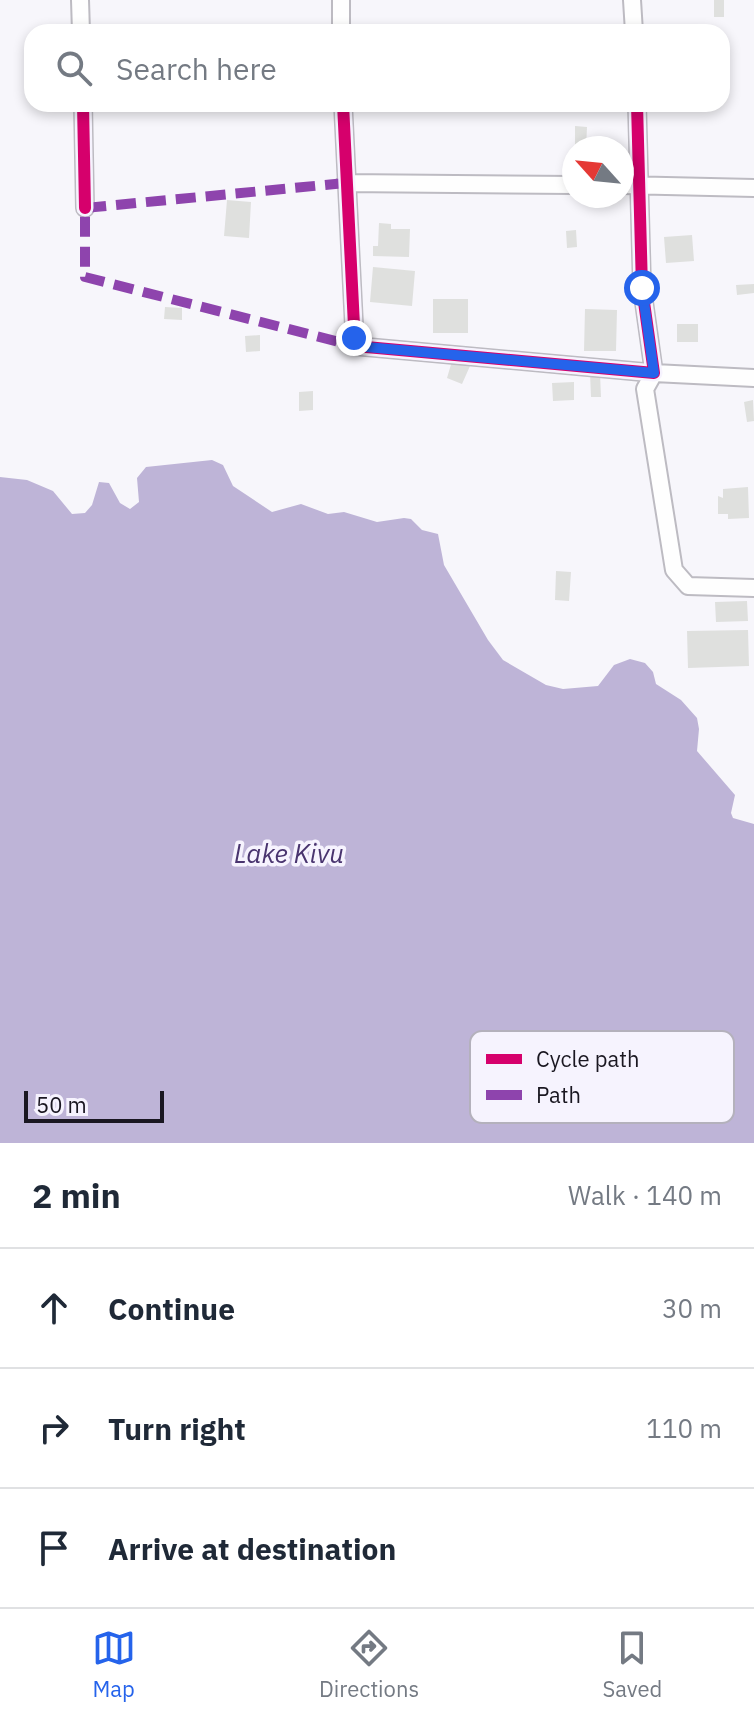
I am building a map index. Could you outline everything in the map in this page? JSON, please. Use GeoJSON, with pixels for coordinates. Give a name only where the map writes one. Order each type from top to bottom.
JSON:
{"type":"FeatureCollection","features":[{"type":"Feature","properties":{"kind":"street"},"geometry":{"type":"LineString","coordinates":[[80,0],[81,24]]}},
{"type":"Feature","properties":{"kind":"street"},"geometry":{"type":"LineString","coordinates":[[341,0],[341,24]]}},
{"type":"Feature","properties":{"kind":"street"},"geometry":{"type":"LineString","coordinates":[[632,0],[634,24]]}},
{"type":"Feature","properties":{"kind":"street"},"geometry":{"type":"LineString","coordinates":[[83,112],[85,208]]}},
{"type":"Feature","properties":{"kind":"street"},"geometry":{"type":"LineString","coordinates":[[343,112],[355,346],[654,373],[754,378]]}},
{"type":"Feature","properties":{"kind":"street"},"geometry":{"type":"LineString","coordinates":[[634,139],[636,112]]}},
{"type":"Feature","properties":{"kind":"street"},"geometry":{"type":"LineString","coordinates":[[345,183],[562,185]]}},
{"type":"Feature","properties":{"kind":"street"},"geometry":{"type":"LineString","coordinates":[[634,186],[754,188]]}},
{"type":"Feature","properties":{"kind":"street"},"geometry":{"type":"LineString","coordinates":[[633,208],[654,373],[645,389],[674,570],[688,586],[754,588]]}},
{"type":"Feature","properties":{"kind":"water","name":"Lake Kivu"},"geometry":{"type":"Polygon","coordinates":[[[212,460],[223,465],[233,486],[272,512],[301,504],[328,514],[344,512],[377,522],[411,519],[422,530],[438,534],[444,565],[503,660],[546,685],[563,689],[598,686],[614,665],[630,659],[645,663],[653,672],[656,684],[681,700],[697,718],[697,751],[735,795],[731,813],[733,818],[754,824],[754,1143],[0,1143],[0,477],[27,480],[53,491],[72,514],[85,513],[92,505],[99,482],[109,483],[120,503],[130,509],[139,502],[137,478],[146,467],[212,460]]]}},
{"type":"Feature","properties":{"kind":"building"},"geometry":{"type":"Polygon","coordinates":[[[714,0],[724,0],[724,17],[714,17],[714,0]]]}},
{"type":"Feature","properties":{"kind":"building"},"geometry":{"type":"Polygon","coordinates":[[[575,126],[587,127],[587,136],[575,136],[575,126]]]}},
{"type":"Feature","properties":{"kind":"building"},"geometry":{"type":"Polygon","coordinates":[[[227,200],[251,202],[249,238],[224,236],[227,200]]]}},
{"type":"Feature","properties":{"kind":"building"},"geometry":{"type":"Polygon","coordinates":[[[379,223],[391,224],[391,229],[410,229],[409,257],[373,256],[373,246],[378,246],[379,223]]]}},
{"type":"Feature","properties":{"kind":"building"},"geometry":{"type":"Polygon","coordinates":[[[576,230],[577,247],[567,248],[566,231],[576,230]]]}},
{"type":"Feature","properties":{"kind":"building"},"geometry":{"type":"Polygon","coordinates":[[[692,235],[694,261],[666,263],[664,237],[692,235]]]}},
{"type":"Feature","properties":{"kind":"building"},"geometry":{"type":"Polygon","coordinates":[[[373,267],[415,271],[412,306],[370,302],[373,267]]]}},
{"type":"Feature","properties":{"kind":"building"},"geometry":{"type":"Polygon","coordinates":[[[754,284],[754,293],[737,295],[736,285],[754,284]]]}},
{"type":"Feature","properties":{"kind":"building"},"geometry":{"type":"Polygon","coordinates":[[[433,299],[468,299],[468,333],[433,333],[433,299]]]}},
{"type":"Feature","properties":{"kind":"building"},"geometry":{"type":"Polygon","coordinates":[[[165,307],[182,308],[182,320],[164,319],[165,307]]]}},
{"type":"Feature","properties":{"kind":"building"},"geometry":{"type":"Polygon","coordinates":[[[585,309],[617,310],[616,351],[584,351],[585,309]]]}},
{"type":"Feature","properties":{"kind":"building"},"geometry":{"type":"Polygon","coordinates":[[[677,324],[698,324],[698,342],[677,342],[677,324]]]}},
{"type":"Feature","properties":{"kind":"building"},"geometry":{"type":"Polygon","coordinates":[[[260,335],[260,351],[246,352],[245,336],[260,335]]]}},
{"type":"Feature","properties":{"kind":"building"},"geometry":{"type":"Polygon","coordinates":[[[452,361],[470,366],[462,384],[447,378],[452,361]]]}},
{"type":"Feature","properties":{"kind":"building"},"geometry":{"type":"Polygon","coordinates":[[[590,373],[600,373],[601,397],[591,397],[590,373]]]}},
{"type":"Feature","properties":{"kind":"building"},"geometry":{"type":"Polygon","coordinates":[[[574,382],[574,400],[553,401],[552,383],[574,382]]]}},
{"type":"Feature","properties":{"kind":"building"},"geometry":{"type":"Polygon","coordinates":[[[313,391],[313,410],[299,411],[299,392],[313,391]]]}},
{"type":"Feature","properties":{"kind":"building"},"geometry":{"type":"Polygon","coordinates":[[[753,400],[754,421],[747,422],[744,402],[753,400]]]}},
{"type":"Feature","properties":{"kind":"building"},"geometry":{"type":"Polygon","coordinates":[[[748,487],[749,518],[728,519],[728,514],[718,514],[718,496],[723,498],[723,489],[748,487]]]}},
{"type":"Feature","properties":{"kind":"building"},"geometry":{"type":"Polygon","coordinates":[[[556,571],[571,572],[569,601],[555,600],[556,571]]]}},
{"type":"Feature","properties":{"kind":"building"},"geometry":{"type":"Polygon","coordinates":[[[747,601],[748,621],[716,622],[715,602],[747,601]]]}},
{"type":"Feature","properties":{"kind":"building"},"geometry":{"type":"Polygon","coordinates":[[[748,630],[749,666],[688,668],[687,631],[748,630]]]}},
{"type":"Feature","properties":{"kind":"marked path"},"geometry":{"type":"LineString","coordinates":[[345,183],[85,208],[85,277],[355,346]]}},
{"type":"Feature","properties":{"kind":"cycle path"},"geometry":{"type":"LineString","coordinates":[[83,112],[85,208]]}},
{"type":"Feature","properties":{"kind":"cycle path"},"geometry":{"type":"LineString","coordinates":[[343,112],[355,346],[654,373],[642,288],[637,112]]}},
{"type":"Feature","properties":{"kind":"route"},"geometry":{"type":"LineString","coordinates":[[354,338],[355,346],[654,373],[642,288]]}}]}
